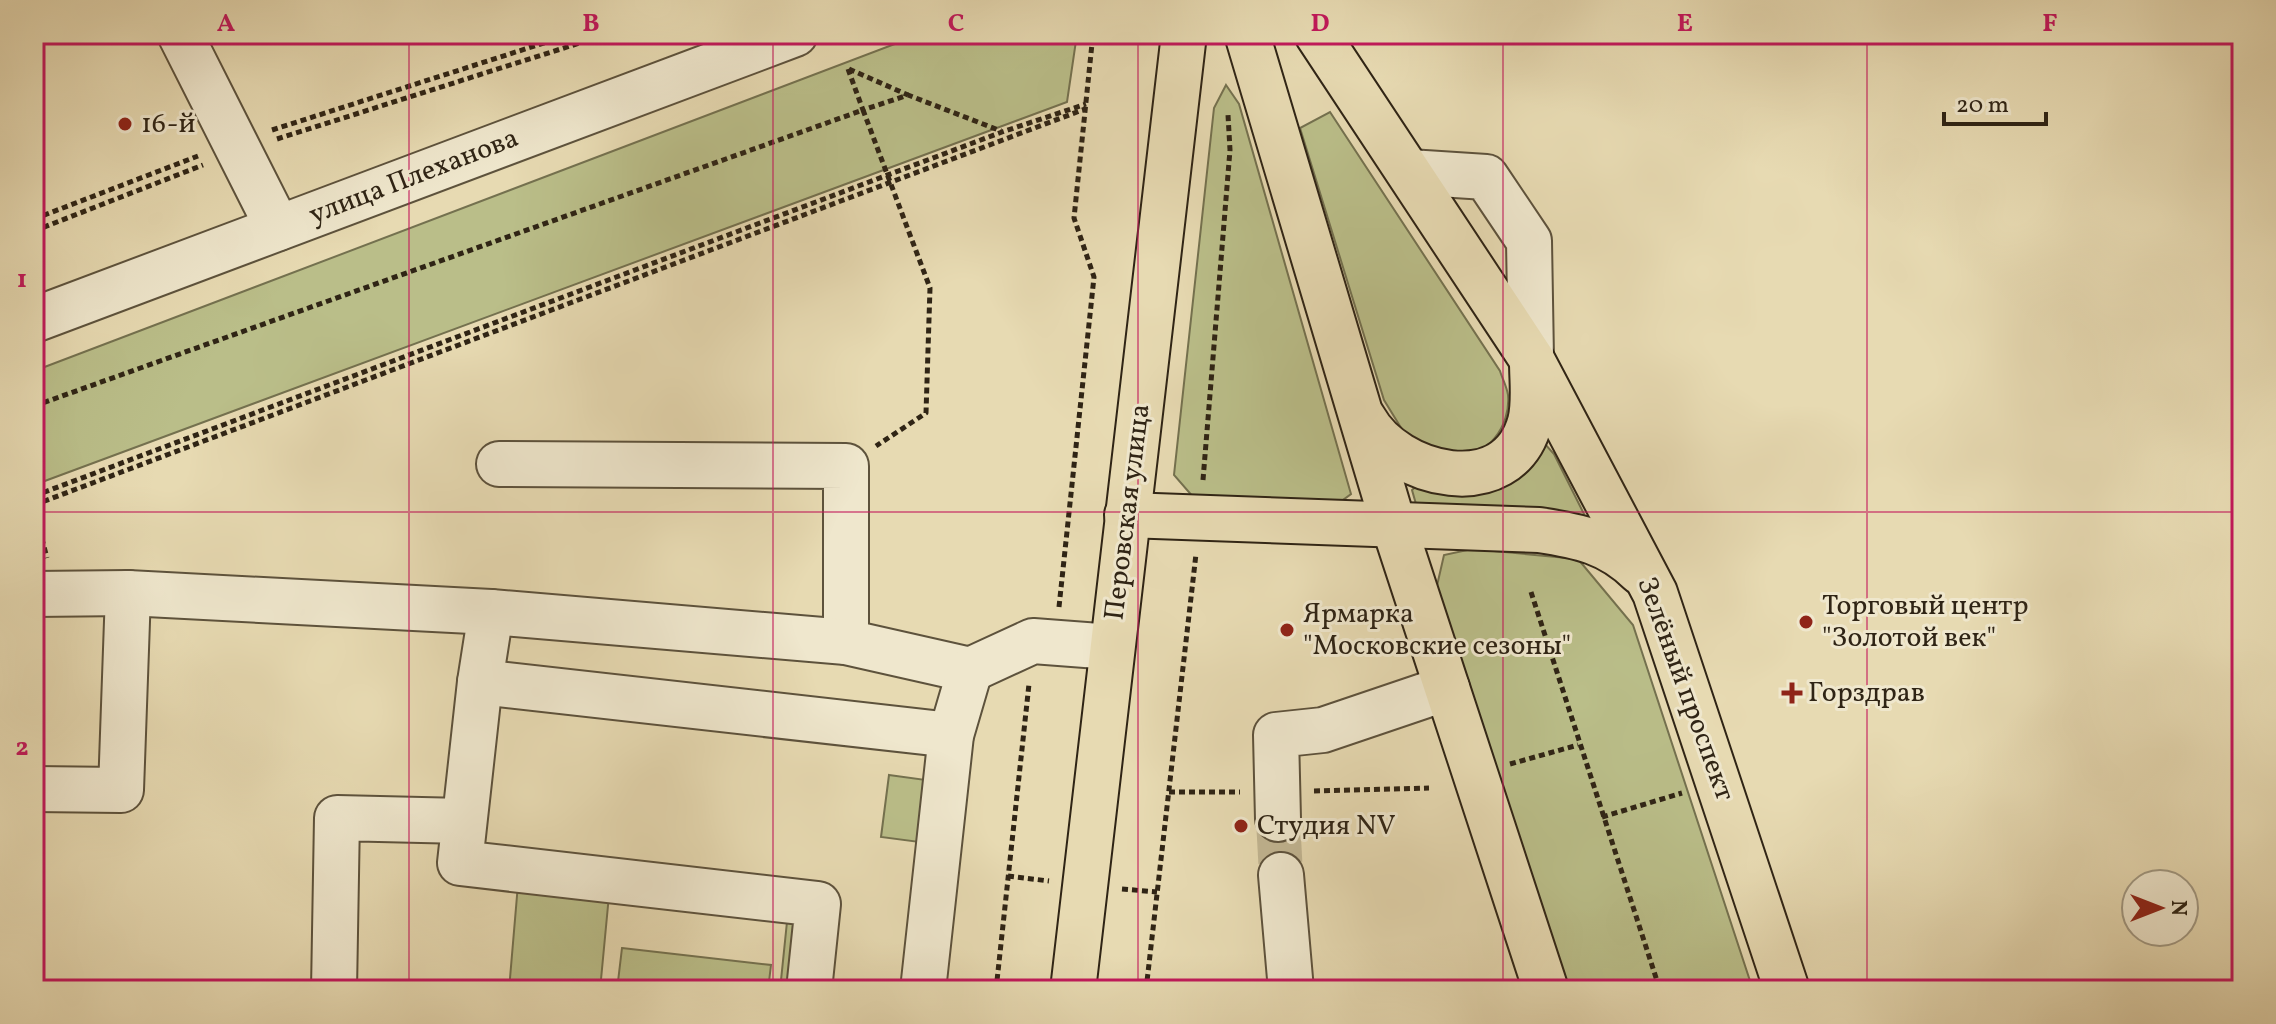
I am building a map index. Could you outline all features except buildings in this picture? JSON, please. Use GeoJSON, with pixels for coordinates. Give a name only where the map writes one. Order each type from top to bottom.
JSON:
{"type":"FeatureCollection","features":[{"type":"Feature","properties":{"kind":"main road","name":"Перовская улица"},"geometry":{"type":"LineString","coordinates":[[1073,990],[1184,34]]}},
{"type":"Feature","properties":{"kind":"main road"},"geometry":{"type":"LineString","coordinates":[[1247,34],[1393,523],[1546,990]]}},
{"type":"Feature","properties":{"kind":"main road","name":"Зелёный проспект"},"geometry":{"type":"LineString","coordinates":[[1317,34],[1531,358],[1655,593],[1787,990]]}},
{"type":"Feature","properties":{"kind":"main road"},"geometry":{"type":"LineString","coordinates":[[1359,410],[1374,436],[1400,457],[1449,474],[1476,472],[1499,463],[1518,445],[1530,424],[1531,358]]}},
{"type":"Feature","properties":{"kind":"main road"},"geometry":{"type":"LineString","coordinates":[[1127,515],[1539,530],[1600,542],[1620,553],[1640,571],[1655,593]]}},
{"type":"Feature","properties":{"kind":"street"},"geometry":{"type":"LineString","coordinates":[[180,34],[234,148],[278,228]]}},
{"type":"Feature","properties":{"kind":"street","name":"улица Плеханова"},"geometry":{"type":"LineString","coordinates":[[34,320],[795,34]]}},
{"type":"Feature","properties":{"kind":"street"},"geometry":{"type":"LineString","coordinates":[[1409,172],[1486,177],[1529,241],[1531,358]]}},
{"type":"Feature","properties":{"kind":"street"},"geometry":{"type":"LineString","coordinates":[[499,464],[846,466],[846,642]]}},
{"type":"Feature","properties":{"kind":"street"},"geometry":{"type":"LineString","coordinates":[[45,594],[128,593],[491,612],[846,642],[970,670],[1033,641],[1112,647]]}},
{"type":"Feature","properties":{"kind":"street"},"geometry":{"type":"LineString","coordinates":[[34,789],[121,790],[128,593]]}},
{"type":"Feature","properties":{"kind":"street"},"geometry":{"type":"LineString","coordinates":[[491,612],[460,863],[818,904],[809,990]]}},
{"type":"Feature","properties":{"kind":"street"},"geometry":{"type":"LineString","coordinates":[[923,990],[951,735],[970,670]]}},
{"type":"Feature","properties":{"kind":"street"},"geometry":{"type":"LineString","coordinates":[[480,682],[951,735]]}},
{"type":"Feature","properties":{"kind":"street"},"geometry":{"type":"LineString","coordinates":[[1278,805],[1276,735],[1323,730],[1447,688]]}},
{"type":"Feature","properties":{"kind":"street"},"geometry":{"type":"LineString","coordinates":[[334,990],[337,818],[464,821]]}},
{"type":"Feature","properties":{"kind":"street"},"geometry":{"type":"LineString","coordinates":[[1281,875],[1291,990]]}},
{"type":"Feature","properties":{"kind":"path"},"geometry":{"type":"LineString","coordinates":[[34,219],[572,34]]}},
{"type":"Feature","properties":{"kind":"path"},"geometry":{"type":"LineString","coordinates":[[34,231],[234,148],[608,34]]}},
{"type":"Feature","properties":{"kind":"path"},"geometry":{"type":"LineString","coordinates":[[996,990],[1033,641],[1058,611],[1094,277],[1074,218],[1093,34]]}},
{"type":"Feature","properties":{"kind":"path"},"geometry":{"type":"LineString","coordinates":[[846,466],[926,413],[930,288],[888,184],[848,69],[1002,132]]}},
{"type":"Feature","properties":{"kind":"path"},"geometry":{"type":"LineString","coordinates":[[34,406],[908,95]]}},
{"type":"Feature","properties":{"kind":"path"},"geometry":{"type":"LineString","coordinates":[[34,496],[1002,132],[1085,107]]}},
{"type":"Feature","properties":{"kind":"path"},"geometry":{"type":"LineString","coordinates":[[45,594],[34,507],[1085,107]]}},
{"type":"Feature","properties":{"kind":"path"},"geometry":{"type":"LineString","coordinates":[[1146,990],[1200,517],[1230,150],[1228,110]]}},
{"type":"Feature","properties":{"kind":"path"},"geometry":{"type":"LineString","coordinates":[[1531,592],[1578,745],[1660,990]]}},
{"type":"Feature","properties":{"kind":"path"},"geometry":{"type":"LineString","coordinates":[[1499,768],[1578,745]]}},
{"type":"Feature","properties":{"kind":"path"},"geometry":{"type":"LineString","coordinates":[[1169,792],[1278,805],[1429,788]]}},
{"type":"Feature","properties":{"kind":"path"},"geometry":{"type":"LineString","coordinates":[[1602,817],[1687,792]]}},
{"type":"Feature","properties":{"kind":"green space"},"geometry":{"type":"Polygon","coordinates":[[[921,34],[1077,34],[1067,102],[34,485],[34,371],[921,34]]]}},
{"type":"Feature","properties":{"kind":"green space"},"geometry":{"type":"Polygon","coordinates":[[[1226,85],[1239,104],[1351,494],[1328,511],[1194,498],[1174,475],[1214,108],[1226,85]]]}},
{"type":"Feature","properties":{"kind":"green space"},"geometry":{"type":"Polygon","coordinates":[[[1330,112],[1500,371],[1508,395],[1505,418],[1494,438],[1476,452],[1448,454],[1411,444],[1384,400],[1300,128],[1330,112]]]}},
{"type":"Feature","properties":{"kind":"green space"},"geometry":{"type":"Polygon","coordinates":[[[1544,443],[1554,454],[1586,518],[1416,504],[1412,490],[1419,484],[1544,443]]]}},
{"type":"Feature","properties":{"kind":"green space"},"geometry":{"type":"Polygon","coordinates":[[[1472,549],[1578,559],[1633,625],[1753,990],[1567,990],[1436,590],[1444,555],[1472,549]]]}},
{"type":"Feature","properties":{"kind":"green space"},"geometry":{"type":"Polygon","coordinates":[[[889,775],[926,780],[919,842],[881,837],[889,775]]]}},
{"type":"Feature","properties":{"kind":"green space"},"geometry":{"type":"Polygon","coordinates":[[[518,884],[609,895],[600,990],[509,990],[518,884]]]}},
{"type":"Feature","properties":{"kind":"green space"},"geometry":{"type":"Polygon","coordinates":[[[788,912],[808,914],[800,990],[780,990],[788,912]]]}},
{"type":"Feature","properties":{"kind":"green space"},"geometry":{"type":"Polygon","coordinates":[[[622,948],[771,965],[768,990],[617,990],[622,948]]]}},
{"type":"Feature","properties":{"kind":"tunnel"},"geometry":{"type":"LineString","coordinates":[[1278,819],[1281,875]]}},
{"type":"Feature","properties":{"kind":"place","name":"16-й"},"geometry":{"type":"Point","coordinates":[125,124]}},
{"type":"Feature","properties":{"kind":"place","name":"Торговый центр \"Золотой век\""},"geometry":{"type":"Point","coordinates":[1806,622]}},
{"type":"Feature","properties":{"kind":"place","name":"Ярмарка \"Московские сезоны\""},"geometry":{"type":"Point","coordinates":[1287,630]}},
{"type":"Feature","properties":{"kind":"place","name":"Горздрав"},"geometry":{"type":"Point","coordinates":[1792,693]}},
{"type":"Feature","properties":{"kind":"place","name":"Студия NV"},"geometry":{"type":"Point","coordinates":[1241,826]}}]}
